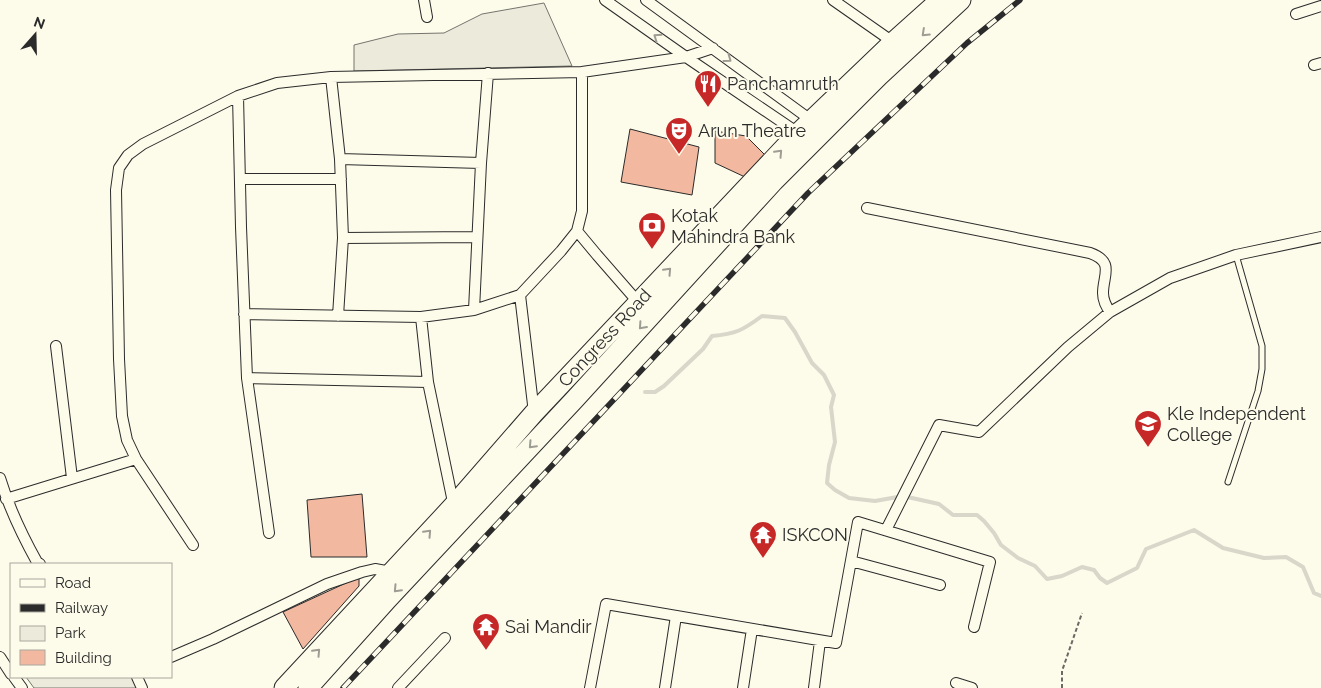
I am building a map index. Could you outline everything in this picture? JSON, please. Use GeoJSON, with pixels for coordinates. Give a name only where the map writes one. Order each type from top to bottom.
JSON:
{"type":"FeatureCollection","features":[{"type":"Feature","properties":{"kind":"highway","name":"Congress Road"},"geometry":{"type":"LineString","coordinates":[[308,688],[387,600],[458,513],[534,413],[638,302],[811,132],[893,42],[940,0]]}},
{"type":"Feature","properties":{"kind":"highway","name":"Congress Road"},"geometry":{"type":"LineString","coordinates":[[284,688],[391,572],[458,513],[575,399],[774,181],[811,132],[879,76],[961,0]]}},
{"type":"Feature","properties":{"kind":"street"},"geometry":{"type":"LineString","coordinates":[[424,0],[427,17]]}},
{"type":"Feature","properties":{"kind":"street"},"geometry":{"type":"LineString","coordinates":[[605,0],[686,57],[811,132]]}},
{"type":"Feature","properties":{"kind":"street"},"geometry":{"type":"LineString","coordinates":[[646,0],[712,48],[811,132]]}},
{"type":"Feature","properties":{"kind":"street"},"geometry":{"type":"LineString","coordinates":[[833,0],[893,42]]}},
{"type":"Feature","properties":{"kind":"street"},"geometry":{"type":"LineString","coordinates":[[1296,14],[1321,6]]}},
{"type":"Feature","properties":{"kind":"street"},"geometry":{"type":"LineString","coordinates":[[193,545],[136,460],[127,440],[122,416],[116,190],[119,168],[128,155],[143,144],[238,96],[277,83],[331,77],[582,72],[686,57],[712,48]]}},
{"type":"Feature","properties":{"kind":"street"},"geometry":{"type":"LineString","coordinates":[[244,314],[421,316],[474,310],[520,295],[562,251],[577,231],[582,211],[582,72]]}},
{"type":"Feature","properties":{"kind":"street"},"geometry":{"type":"LineString","coordinates":[[474,310],[481,163],[488,73]]}},
{"type":"Feature","properties":{"kind":"street"},"geometry":{"type":"LineString","coordinates":[[331,77],[340,159],[343,238],[338,316]]}},
{"type":"Feature","properties":{"kind":"street"},"geometry":{"type":"LineString","coordinates":[[238,96],[247,378],[269,533]]}},
{"type":"Feature","properties":{"kind":"street"},"geometry":{"type":"LineString","coordinates":[[340,159],[481,163]]}},
{"type":"Feature","properties":{"kind":"street"},"geometry":{"type":"LineString","coordinates":[[240,179],[341,179]]}},
{"type":"Feature","properties":{"kind":"street"},"geometry":{"type":"LineString","coordinates":[[866,208],[1099,256],[1104,262],[1106,270],[1103,291],[1105,305],[1110,312]]}},
{"type":"Feature","properties":{"kind":"street"},"geometry":{"type":"LineString","coordinates":[[577,231],[638,302]]}},
{"type":"Feature","properties":{"kind":"street"},"geometry":{"type":"LineString","coordinates":[[343,238],[477,237]]}},
{"type":"Feature","properties":{"kind":"street"},"geometry":{"type":"LineString","coordinates":[[886,530],[939,425],[979,432],[1068,347],[1110,312],[1170,278],[1236,255],[1321,237]]}},
{"type":"Feature","properties":{"kind":"street"},"geometry":{"type":"LineString","coordinates":[[520,295],[534,413]]}},
{"type":"Feature","properties":{"kind":"street"},"geometry":{"type":"LineString","coordinates":[[421,316],[428,382],[458,513]]}},
{"type":"Feature","properties":{"kind":"street"},"geometry":{"type":"LineString","coordinates":[[56,346],[72,478]]}},
{"type":"Feature","properties":{"kind":"street"},"geometry":{"type":"LineString","coordinates":[[247,378],[428,382]]}},
{"type":"Feature","properties":{"kind":"street"},"geometry":{"type":"LineString","coordinates":[[6,499],[136,460]]}},
{"type":"Feature","properties":{"kind":"street"},"geometry":{"type":"LineString","coordinates":[[0,478],[6,499],[25,540],[38,563]]}},
{"type":"Feature","properties":{"kind":"street"},"geometry":{"type":"LineString","coordinates":[[590,688],[606,604],[836,644],[858,522],[990,562],[974,627]]}},
{"type":"Feature","properties":{"kind":"street"},"geometry":{"type":"LineString","coordinates":[[851,561],[940,586]]}},
{"type":"Feature","properties":{"kind":"street"},"geometry":{"type":"LineString","coordinates":[[172,657],[327,584],[376,569],[391,572]]}},
{"type":"Feature","properties":{"kind":"street"},"geometry":{"type":"LineString","coordinates":[[665,688],[676,616]]}},
{"type":"Feature","properties":{"kind":"street"},"geometry":{"type":"LineString","coordinates":[[743,688],[752,629]]}},
{"type":"Feature","properties":{"kind":"street"},"geometry":{"type":"LineString","coordinates":[[398,688],[445,638]]}},
{"type":"Feature","properties":{"kind":"street"},"geometry":{"type":"LineString","coordinates":[[814,688],[820,641]]}},
{"type":"Feature","properties":{"kind":"street"},"geometry":{"type":"LineString","coordinates":[[0,657],[10,672]]}},
{"type":"Feature","properties":{"kind":"street"},"geometry":{"type":"LineString","coordinates":[[956,683],[972,688]]}},
{"type":"Feature","properties":{"kind":"lane"},"geometry":{"type":"LineString","coordinates":[[1228,482],[1258,391],[1262,369],[1262,346],[1236,255]]}},
{"type":"Feature","properties":{"kind":"path"},"geometry":{"type":"LineString","coordinates":[[1062,688],[1062,671],[1082,613]]}},
{"type":"Feature","properties":{"kind":"green space"},"geometry":{"type":"Polygon","coordinates":[[[544,3],[572,66],[354,71],[354,45],[398,34],[444,33],[482,14],[544,3]]]}},
{"type":"Feature","properties":{"kind":"green space"},"geometry":{"type":"Polygon","coordinates":[[[27,678],[135,678],[138,688],[34,688],[27,678]]]}},
{"type":"Feature","properties":{"kind":"building"},"geometry":{"type":"Polygon","coordinates":[[[630,129],[699,147],[692,195],[621,182],[630,129]]]}},
{"type":"Feature","properties":{"kind":"building"},"geometry":{"type":"Polygon","coordinates":[[[715,131],[746,136],[765,155],[745,177],[715,163],[715,131]]]}},
{"type":"Feature","properties":{"kind":"building"},"geometry":{"type":"Polygon","coordinates":[[[362,494],[367,557],[311,557],[307,500],[362,494]]]}},
{"type":"Feature","properties":{"kind":"building"},"geometry":{"type":"Polygon","coordinates":[[[359,577],[359,586],[303,649],[283,612],[359,577]]]}},
{"type":"Feature","properties":{"kind":"waterway"},"geometry":{"type":"LineString","coordinates":[[645,392],[655,392],[664,386],[703,349],[712,336],[739,330],[762,316],[785,318],[812,363],[824,375],[834,395],[831,407],[835,442],[827,483],[849,498],[875,501],[903,496],[939,504],[953,515],[977,515],[994,533],[1001,545],[1018,558],[1035,566],[1047,579],[1062,576],[1082,567],[1094,570],[1107,583],[1137,568],[1146,549],[1194,530],[1223,548],[1264,558],[1286,557],[1303,567],[1314,593],[1321,596]]}},
{"type":"Feature","properties":{"kind":"railway"},"geometry":{"type":"LineString","coordinates":[[343,688],[808,193],[967,43],[1020,0]]}},
{"type":"Feature","properties":{"kind":"place","name":"Panchamruth"},"geometry":{"type":"Point","coordinates":[708,108]}},
{"type":"Feature","properties":{"kind":"place","name":"Arun Theatre"},"geometry":{"type":"Point","coordinates":[679,155]}},
{"type":"Feature","properties":{"kind":"place","name":"Kotak Mahindra Bank"},"geometry":{"type":"Point","coordinates":[652,250]}},
{"type":"Feature","properties":{"kind":"place","name":"Kle Independent College"},"geometry":{"type":"Point","coordinates":[1148,448]}},
{"type":"Feature","properties":{"kind":"place","name":"ISKCON"},"geometry":{"type":"Point","coordinates":[763,559]}},
{"type":"Feature","properties":{"kind":"place","name":"Sai Mandir"},"geometry":{"type":"Point","coordinates":[486,651]}}]}
